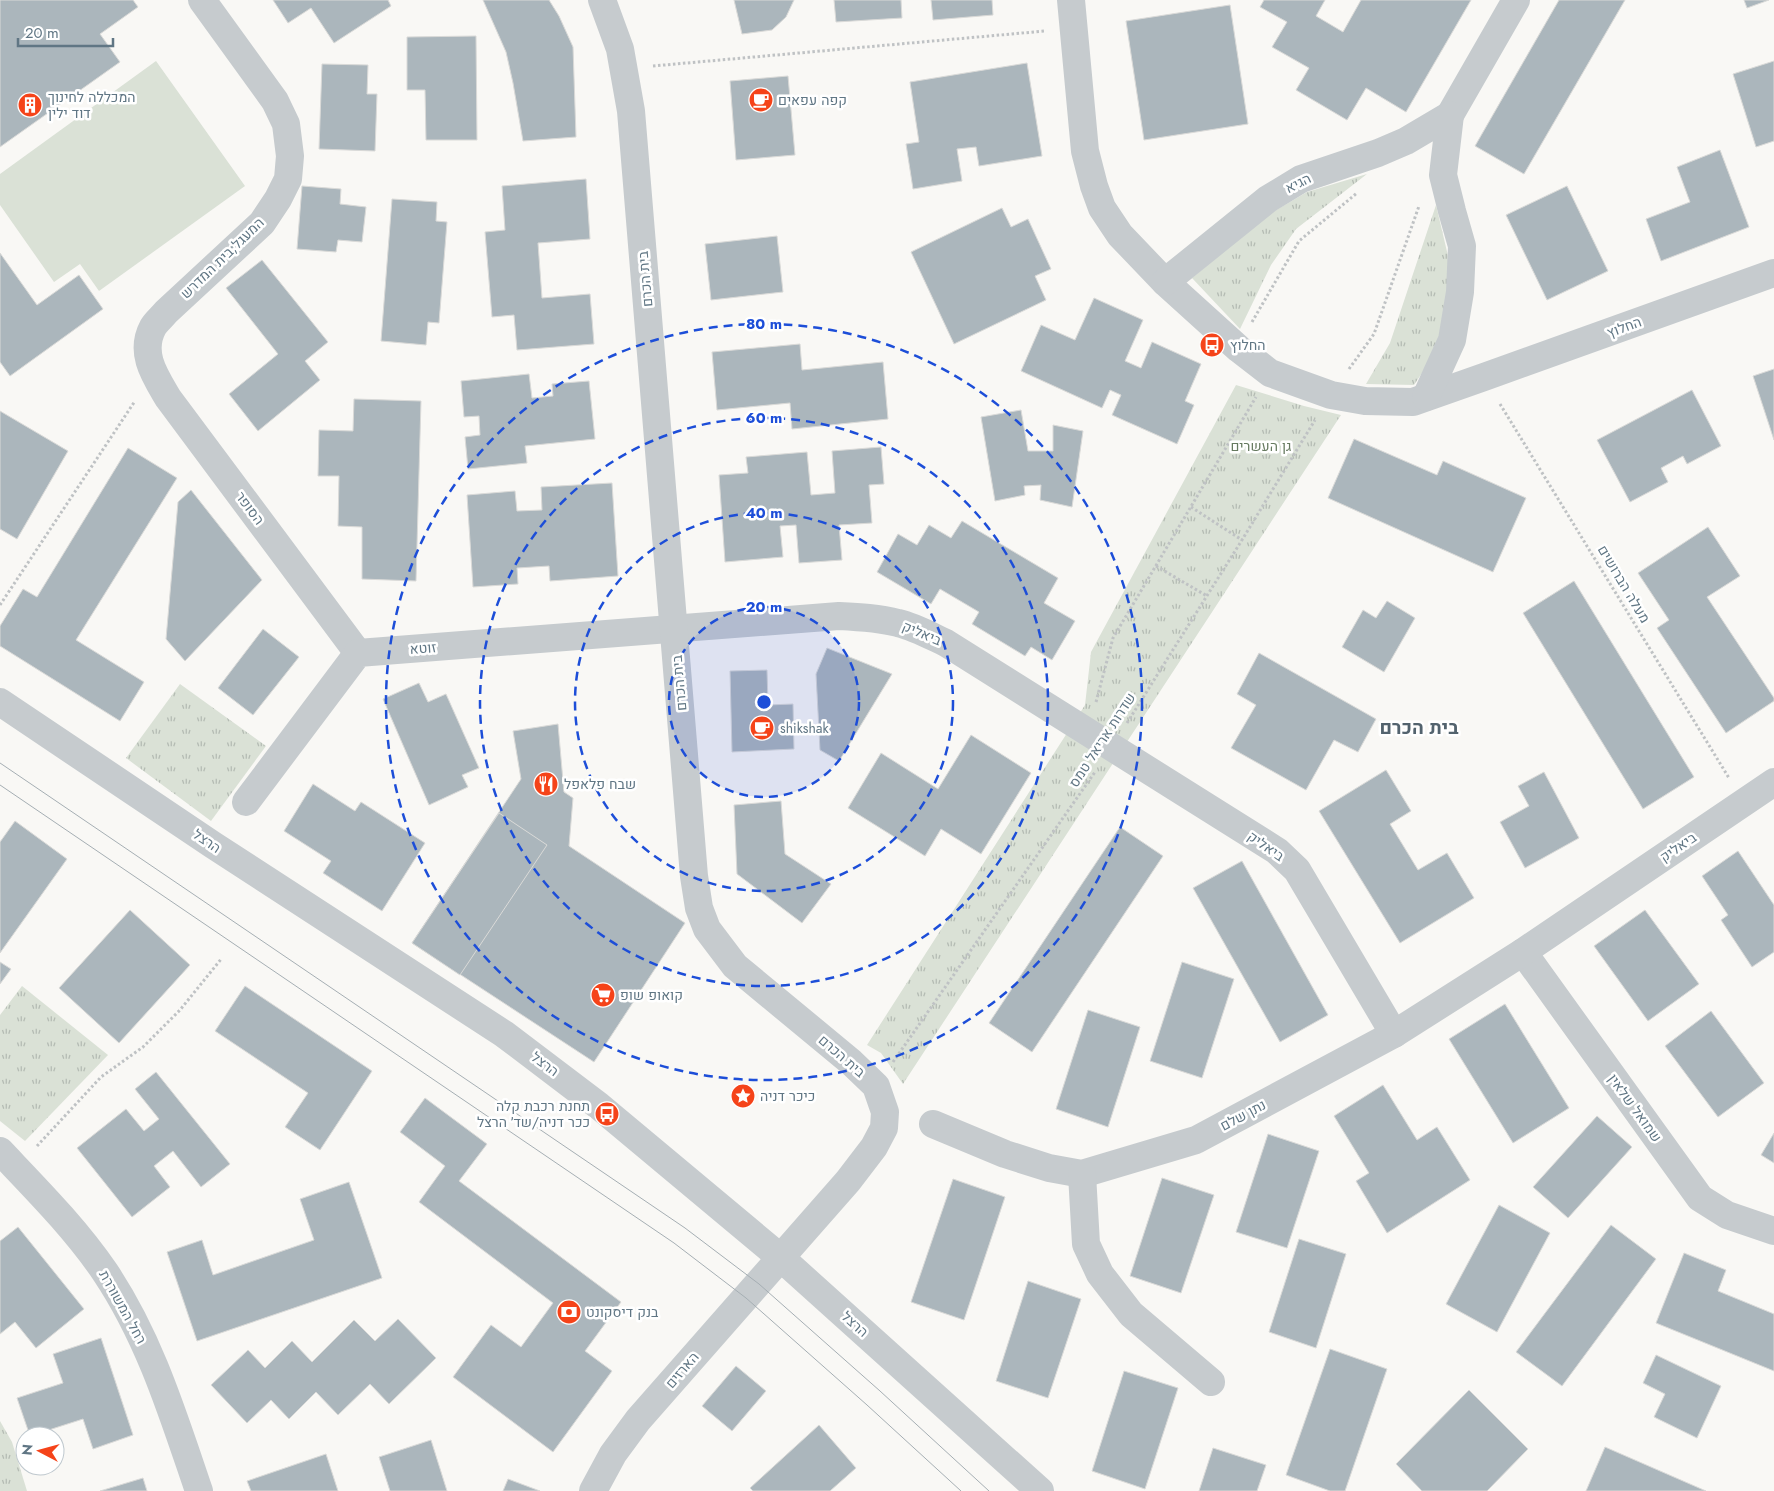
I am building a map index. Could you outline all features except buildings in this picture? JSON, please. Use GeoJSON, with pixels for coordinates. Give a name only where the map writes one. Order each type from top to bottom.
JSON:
{"type":"FeatureCollection","features":[{"type":"Feature","properties":{"kind":"street","name":"המעגל;בית המדרש"},"geometry":{"type":"LineString","coordinates":[[151,366],[148,342],[153,326],[262,223],[278,199],[288,179],[290,156],[286,124],[279,109],[202,0]]}},
{"type":"Feature","properties":{"kind":"street","name":"בית הכרם"},"geometry":{"type":"LineString","coordinates":[[602,0],[620,49],[631,111],[694,876],[699,908],[707,930],[735,966],[851,1062],[876,1086],[885,1112],[884,1128],[874,1147],[848,1181],[781,1258]]}},
{"type":"Feature","properties":{"kind":"street","name":"החלוץ"},"geometry":{"type":"LineString","coordinates":[[1071,0],[1085,151],[1102,208],[1120,235],[1165,282],[1238,349],[1270,373],[1331,395],[1365,402],[1413,402],[1774,272]]}},
{"type":"Feature","properties":{"kind":"street","name":"הגיא"},"geometry":{"type":"LineString","coordinates":[[1426,398],[1452,340],[1460,292],[1462,246],[1444,174],[1450,115],[1516,0]]}},
{"type":"Feature","properties":{"kind":"street","name":"הגיא"},"geometry":{"type":"LineString","coordinates":[[1165,282],[1268,199],[1301,179],[1378,153],[1406,141],[1450,115]]}},
{"type":"Feature","properties":{"kind":"street","name":"הסופר"},"geometry":{"type":"LineString","coordinates":[[151,366],[168,398],[358,653]]}},
{"type":"Feature","properties":{"kind":"street","name":"ביאליק"},"geometry":{"type":"LineString","coordinates":[[674,630],[839,616],[872,618],[900,623],[920,630],[946,643],[1278,851],[1297,870],[1394,1034],[1523,952],[1774,782]]}},
{"type":"Feature","properties":{"kind":"street","name":"זוטא"},"geometry":{"type":"LineString","coordinates":[[358,653],[674,630]]}},
{"type":"Feature","properties":{"kind":"street"},"geometry":{"type":"LineString","coordinates":[[246,802],[358,653]]}},
{"type":"Feature","properties":{"kind":"street","name":"הרצל"},"geometry":{"type":"LineString","coordinates":[[0,702],[221,850],[504,1034],[599,1106],[781,1258],[1040,1491]]}},
{"type":"Feature","properties":{"kind":"street","name":"שמואל שלאין"},"geometry":{"type":"LineString","coordinates":[[1523,952],[1700,1198],[1727,1215],[1774,1231]]}},
{"type":"Feature","properties":{"kind":"street","name":"נתן שלם"},"geometry":{"type":"LineString","coordinates":[[933,1124],[1005,1154],[1049,1168],[1082,1174],[1196,1140],[1394,1034]]}},
{"type":"Feature","properties":{"kind":"street","name":"רחל המשוררת"},"geometry":{"type":"LineString","coordinates":[[8,1159],[78,1237],[104,1271],[130,1314],[160,1376],[199,1491]]}},
{"type":"Feature","properties":{"kind":"street"},"geometry":{"type":"LineString","coordinates":[[1082,1174],[1086,1244],[1100,1274],[1131,1314],[1211,1382]]}},
{"type":"Feature","properties":{"kind":"street","name":"הארזים"},"geometry":{"type":"LineString","coordinates":[[593,1491],[614,1454],[638,1420],[781,1258]]}},
{"type":"Feature","properties":{"kind":"path"},"geometry":{"type":"LineString","coordinates":[[624,68],[1073,29]]}},
{"type":"Feature","properties":{"kind":"path"},"geometry":{"type":"LineString","coordinates":[[1238,349],[1256,314],[1299,241],[1360,191]]}},
{"type":"Feature","properties":{"kind":"path","name":"שדרות אריאל טמס"},"geometry":{"type":"LineString","coordinates":[[876,1086],[1112,748],[1331,395],[1374,334],[1421,200]]}},
{"type":"Feature","properties":{"kind":"path"},"geometry":{"type":"LineString","coordinates":[[0,605],[151,366]]}},
{"type":"Feature","properties":{"kind":"path","name":"שדרות אריאל טמס"},"geometry":{"type":"LineString","coordinates":[[1086,732],[1113,638],[1270,373]]}},
{"type":"Feature","properties":{"kind":"path","name":"מעלה הברושים"},"geometry":{"type":"LineString","coordinates":[[1484,378],[1744,802]]}},
{"type":"Feature","properties":{"kind":"path"},"geometry":{"type":"LineString","coordinates":[[1191,508],[1242,540]]}},
{"type":"Feature","properties":{"kind":"path"},"geometry":{"type":"LineString","coordinates":[[1156,566],[1207,596]]}},
{"type":"Feature","properties":{"kind":"path"},"geometry":{"type":"LineString","coordinates":[[8,1159],[101,1077],[143,1047],[180,1010],[222,958]]}},
{"type":"Feature","properties":{"kind":"green space"},"geometry":{"type":"Polygon","coordinates":[[[156,61],[245,186],[99,291],[80,264],[54,282],[0,205],[0,174],[156,61]]]}},
{"type":"Feature","properties":{"kind":"green space"},"geometry":{"type":"Polygon","coordinates":[[[1367,174],[1296,229],[1271,265],[1240,329],[1192,278],[1266,216],[1307,192],[1367,174]]]}},
{"type":"Feature","properties":{"kind":"green space"},"geometry":{"type":"Polygon","coordinates":[[[1436,205],[1449,260],[1450,301],[1440,346],[1414,385],[1366,384],[1390,343],[1436,205]]]}},
{"type":"Feature","properties":{"kind":"green space","name":"גן העשרים"},"geometry":{"type":"Polygon","coordinates":[[[1236,385],[1304,406],[1341,415],[903,1084],[881,1053],[867,1045],[1085,705],[1091,652],[1236,385]]]}},
{"type":"Feature","properties":{"kind":"green space"},"geometry":{"type":"Polygon","coordinates":[[[180,684],[266,746],[211,821],[126,758],[180,684]]]}},
{"type":"Feature","properties":{"kind":"green space"},"geometry":{"type":"Polygon","coordinates":[[[22,986],[108,1055],[25,1141],[0,1121],[0,1015],[22,986]]]}},
{"type":"Feature","properties":{"kind":"green space"},"geometry":{"type":"Polygon","coordinates":[[[0,1421],[12,1442],[15,1452],[15,1476],[22,1476],[27,1491],[0,1491],[0,1421]]]}},
{"type":"Feature","properties":{"kind":"tram line"},"geometry":{"type":"LineString","coordinates":[[0,763],[685,1228],[759,1284],[989,1491]]}},
{"type":"Feature","properties":{"kind":"tram line"},"geometry":{"type":"LineString","coordinates":[[0,785],[674,1243],[746,1298],[961,1491]]}},
{"type":"Feature","properties":{"kind":"place","name":"קפה עפאים"},"geometry":{"type":"Point","coordinates":[761,100]}},
{"type":"Feature","properties":{"kind":"place","name":"המכללה לחינוך דוד ילין"},"geometry":{"type":"Point","coordinates":[30,105]}},
{"type":"Feature","properties":{"kind":"place","name":"החלוץ"},"geometry":{"type":"Point","coordinates":[1212,345]}},
{"type":"Feature","properties":{"kind":"place","name":"shikshak"},"geometry":{"type":"Point","coordinates":[762,728]}},
{"type":"Feature","properties":{"kind":"place","name":"שבח פלאפל"},"geometry":{"type":"Point","coordinates":[546,784]}},
{"type":"Feature","properties":{"kind":"place","name":"קואופ שופ"},"geometry":{"type":"Point","coordinates":[603,995]}},
{"type":"Feature","properties":{"kind":"place","name":"כיכר דניה"},"geometry":{"type":"Point","coordinates":[743,1096]}},
{"type":"Feature","properties":{"kind":"place","name":"תחנת רכבת קלה ככר דניה/שד׳ הרצל"},"geometry":{"type":"Point","coordinates":[607,1114]}},
{"type":"Feature","properties":{"kind":"place","name":"בנק דיסקונט"},"geometry":{"type":"Point","coordinates":[569,1312]}},
{"type":"Feature","properties":{"kind":"district","name":"בית הכרם"},"geometry":{"type":"Point","coordinates":[1419,727]}}]}
